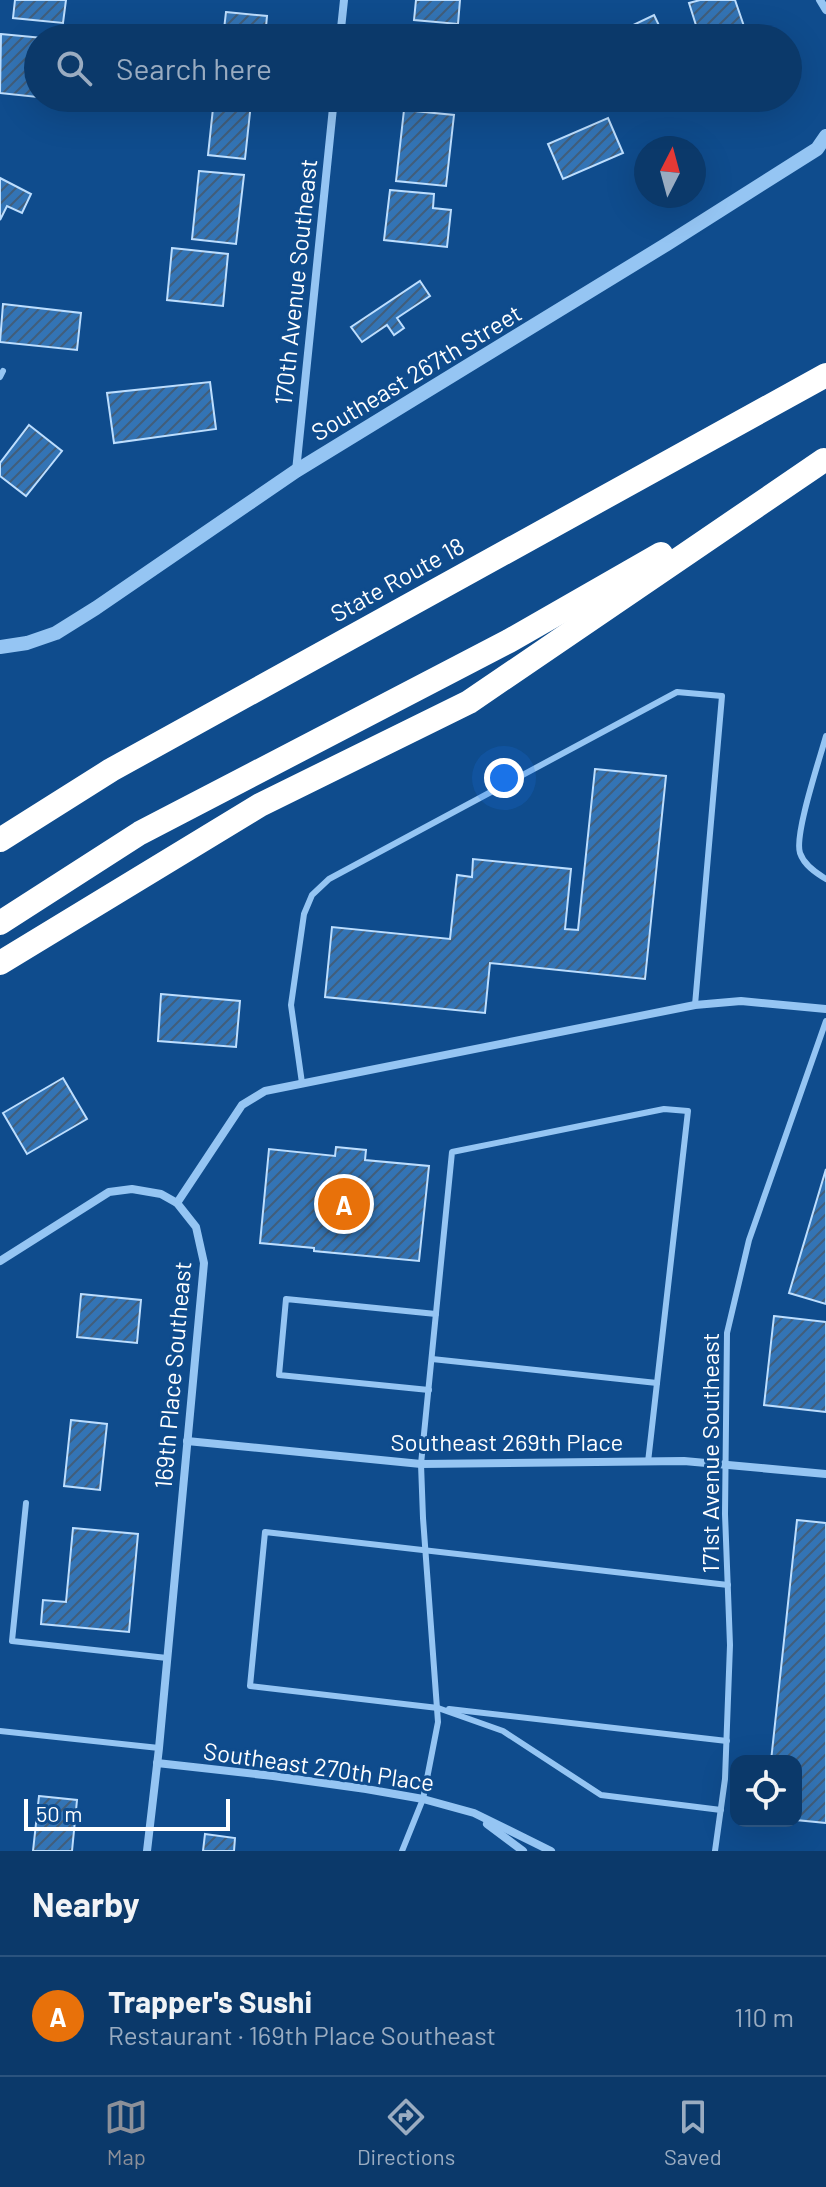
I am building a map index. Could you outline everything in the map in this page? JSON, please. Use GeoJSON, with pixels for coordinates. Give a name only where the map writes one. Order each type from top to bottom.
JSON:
{"type":"FeatureCollection","features":[{"type":"Feature","properties":{"kind":"highway","name":"State Route 18"},"geometry":{"type":"LineString","coordinates":[[0,840],[111,770],[826,375]]}},
{"type":"Feature","properties":{"kind":"highway"},"geometry":{"type":"LineString","coordinates":[[0,923],[140,833],[509,641],[825,460]]}},
{"type":"Feature","properties":{"kind":"highway"},"geometry":{"type":"LineString","coordinates":[[0,963],[260,805],[469,702],[825,460]]}},
{"type":"Feature","properties":{"kind":"highway"},"geometry":{"type":"LineString","coordinates":[[0,827],[111,770]]}},
{"type":"Feature","properties":{"kind":"street"},"geometry":{"type":"LineString","coordinates":[[341,24],[344,0]]}},
{"type":"Feature","properties":{"kind":"street"},"geometry":{"type":"LineString","coordinates":[[820,0],[826,10]]}},
{"type":"Feature","properties":{"kind":"street","name":"170th Avenue Southeast"},"geometry":{"type":"LineString","coordinates":[[296,471],[333,112]]}},
{"type":"Feature","properties":{"kind":"street","name":"Southeast 267th Street"},"geometry":{"type":"LineString","coordinates":[[0,647],[27,643],[56,633],[296,471],[817,149],[826,136]]}},
{"type":"Feature","properties":{"kind":"street"},"geometry":{"type":"LineString","coordinates":[[0,1261],[109,1192],[132,1189],[161,1194],[177,1203],[242,1105],[265,1091],[695,1005],[741,1001],[826,1009]]}},
{"type":"Feature","properties":{"kind":"street","name":"169th Place Southeast"},"geometry":{"type":"LineString","coordinates":[[147,1851],[204,1263],[196,1227],[177,1203]]}},
{"type":"Feature","properties":{"kind":"street","name":"Southeast 269th Place"},"geometry":{"type":"LineString","coordinates":[[187,1441],[421,1464],[684,1461],[826,1474]]}},
{"type":"Feature","properties":{"kind":"street","name":"Southeast 270th Place"},"geometry":{"type":"LineString","coordinates":[[157,1763],[289,1778],[423,1799],[474,1813],[551,1851]]}},
{"type":"Feature","properties":{"kind":"street","name":"Southeast 270th Place"},"geometry":{"type":"LineString","coordinates":[[474,1813],[523,1851]]}},
{"type":"Feature","properties":{"kind":"lane"},"geometry":{"type":"LineString","coordinates":[[302,1083],[291,1005],[304,914],[312,895],[329,879],[677,692],[722,696],[695,1005]]}},
{"type":"Feature","properties":{"kind":"lane"},"geometry":{"type":"LineString","coordinates":[[826,736],[801,826],[799,852],[813,872],[826,879]]}},
{"type":"Feature","properties":{"kind":"lane","name":"171st Avenue Southeast"},"geometry":{"type":"LineString","coordinates":[[715,1851],[725,1779],[730,1645],[724,1465],[727,1333],[749,1240],[826,1021]]}},
{"type":"Feature","properties":{"kind":"lane"},"geometry":{"type":"LineString","coordinates":[[402,1851],[423,1799],[438,1722],[421,1464],[452,1152],[664,1109],[688,1111],[648,1462]]}},
{"type":"Feature","properties":{"kind":"lane"},"geometry":{"type":"LineString","coordinates":[[429,1390],[279,1375],[286,1299],[436,1314]]}},
{"type":"Feature","properties":{"kind":"lane"},"geometry":{"type":"LineString","coordinates":[[432,1359],[657,1383]]}},
{"type":"Feature","properties":{"kind":"lane"},"geometry":{"type":"LineString","coordinates":[[26,1503],[12,1641],[167,1658]]}},
{"type":"Feature","properties":{"kind":"lane"},"geometry":{"type":"LineString","coordinates":[[727,1741],[250,1686],[265,1532],[728,1585]]}},
{"type":"Feature","properties":{"kind":"lane"},"geometry":{"type":"LineString","coordinates":[[438,1708],[503,1731],[601,1795],[721,1810]]}},
{"type":"Feature","properties":{"kind":"lane"},"geometry":{"type":"LineString","coordinates":[[0,1731],[159,1748]]}},
{"type":"Feature","properties":{"kind":"building"},"geometry":{"type":"Polygon","coordinates":[[[15,0],[66,0],[63,23],[13,18],[15,0]]]}},
{"type":"Feature","properties":{"kind":"building"},"geometry":{"type":"Polygon","coordinates":[[[416,0],[460,0],[458,24],[414,20],[416,0]]]}},
{"type":"Feature","properties":{"kind":"building"},"geometry":{"type":"Polygon","coordinates":[[[735,0],[743,24],[696,24],[689,3],[735,0]]]}},
{"type":"Feature","properties":{"kind":"building"},"geometry":{"type":"Polygon","coordinates":[[[226,12],[267,16],[266,24],[225,24],[226,12]]]}},
{"type":"Feature","properties":{"kind":"building"},"geometry":{"type":"Polygon","coordinates":[[[654,15],[658,24],[635,24],[654,15]]]}},
{"type":"Feature","properties":{"kind":"building"},"geometry":{"type":"Polygon","coordinates":[[[1,34],[24,36],[24,96],[0,93],[1,34]]]}},
{"type":"Feature","properties":{"kind":"building"},"geometry":{"type":"Polygon","coordinates":[[[213,112],[250,112],[245,159],[208,155],[213,112]]]}},
{"type":"Feature","properties":{"kind":"building"},"geometry":{"type":"Polygon","coordinates":[[[404,112],[454,115],[446,186],[396,181],[404,112]]]}},
{"type":"Feature","properties":{"kind":"building"},"geometry":{"type":"Polygon","coordinates":[[[608,118],[623,153],[563,179],[548,144],[608,118]]]}},
{"type":"Feature","properties":{"kind":"building"},"geometry":{"type":"Polygon","coordinates":[[[199,171],[244,175],[236,244],[192,239],[199,171]]]}},
{"type":"Feature","properties":{"kind":"building"},"geometry":{"type":"Polygon","coordinates":[[[0,178],[31,194],[22,213],[7,206],[0,220],[0,178]]]}},
{"type":"Feature","properties":{"kind":"building"},"geometry":{"type":"Polygon","coordinates":[[[390,190],[434,194],[433,208],[451,210],[447,247],[384,240],[390,190]]]}},
{"type":"Feature","properties":{"kind":"building"},"geometry":{"type":"Polygon","coordinates":[[[172,248],[228,254],[223,306],[167,300],[172,248]]]}},
{"type":"Feature","properties":{"kind":"building"},"geometry":{"type":"Polygon","coordinates":[[[420,281],[430,296],[397,318],[404,328],[394,335],[387,325],[362,342],[351,327],[420,281]]]}},
{"type":"Feature","properties":{"kind":"building"},"geometry":{"type":"Polygon","coordinates":[[[3,304],[81,313],[77,350],[0,342],[3,304]]]}},
{"type":"Feature","properties":{"kind":"building"},"geometry":{"type":"Polygon","coordinates":[[[210,382],[216,429],[114,443],[107,393],[210,382]]]}},
{"type":"Feature","properties":{"kind":"building"},"geometry":{"type":"Polygon","coordinates":[[[29,425],[62,451],[26,496],[0,476],[0,463],[29,425]]]}},
{"type":"Feature","properties":{"kind":"building"},"geometry":{"type":"Polygon","coordinates":[[[595,769],[666,776],[645,979],[490,963],[485,1013],[325,997],[332,927],[450,939],[457,875],[472,877],[473,859],[571,869],[565,929],[578,930],[595,769]]]}},
{"type":"Feature","properties":{"kind":"building"},"geometry":{"type":"Polygon","coordinates":[[[161,994],[240,1001],[236,1047],[158,1041],[161,994]]]}},
{"type":"Feature","properties":{"kind":"building"},"geometry":{"type":"Polygon","coordinates":[[[63,1078],[87,1119],[27,1154],[3,1113],[63,1078]]]}},
{"type":"Feature","properties":{"kind":"building"},"geometry":{"type":"Polygon","coordinates":[[[336,1147],[366,1150],[365,1160],[429,1166],[419,1261],[260,1243],[269,1149],[335,1156],[336,1147]]]}},
{"type":"Feature","properties":{"kind":"building"},"geometry":{"type":"Polygon","coordinates":[[[826,1169],[826,1304],[789,1293],[826,1169]]]}},
{"type":"Feature","properties":{"kind":"building"},"geometry":{"type":"Polygon","coordinates":[[[81,1294],[141,1300],[137,1343],[77,1337],[81,1294]]]}},
{"type":"Feature","properties":{"kind":"building"},"geometry":{"type":"Polygon","coordinates":[[[774,1316],[826,1322],[826,1412],[764,1405],[774,1316]]]}},
{"type":"Feature","properties":{"kind":"building"},"geometry":{"type":"Polygon","coordinates":[[[71,1420],[107,1424],[100,1490],[64,1486],[71,1420]]]}},
{"type":"Feature","properties":{"kind":"building"},"geometry":{"type":"Polygon","coordinates":[[[797,1520],[826,1523],[826,1823],[802,1821],[802,1755],[772,1755],[797,1520]]]}},
{"type":"Feature","properties":{"kind":"building"},"geometry":{"type":"Polygon","coordinates":[[[73,1528],[138,1534],[129,1632],[41,1624],[43,1600],[66,1602],[73,1528]]]}},
{"type":"Feature","properties":{"kind":"building"},"geometry":{"type":"Polygon","coordinates":[[[39,1796],[77,1800],[72,1851],[33,1851],[39,1796]]]}},
{"type":"Feature","properties":{"kind":"building"},"geometry":{"type":"Polygon","coordinates":[[[205,1834],[235,1838],[234,1851],[203,1851],[205,1834]]]}},
{"type":"Feature","properties":{"kind":"place","name":"Trapper's Sushi"},"geometry":{"type":"Point","coordinates":[344,1204]}}]}
